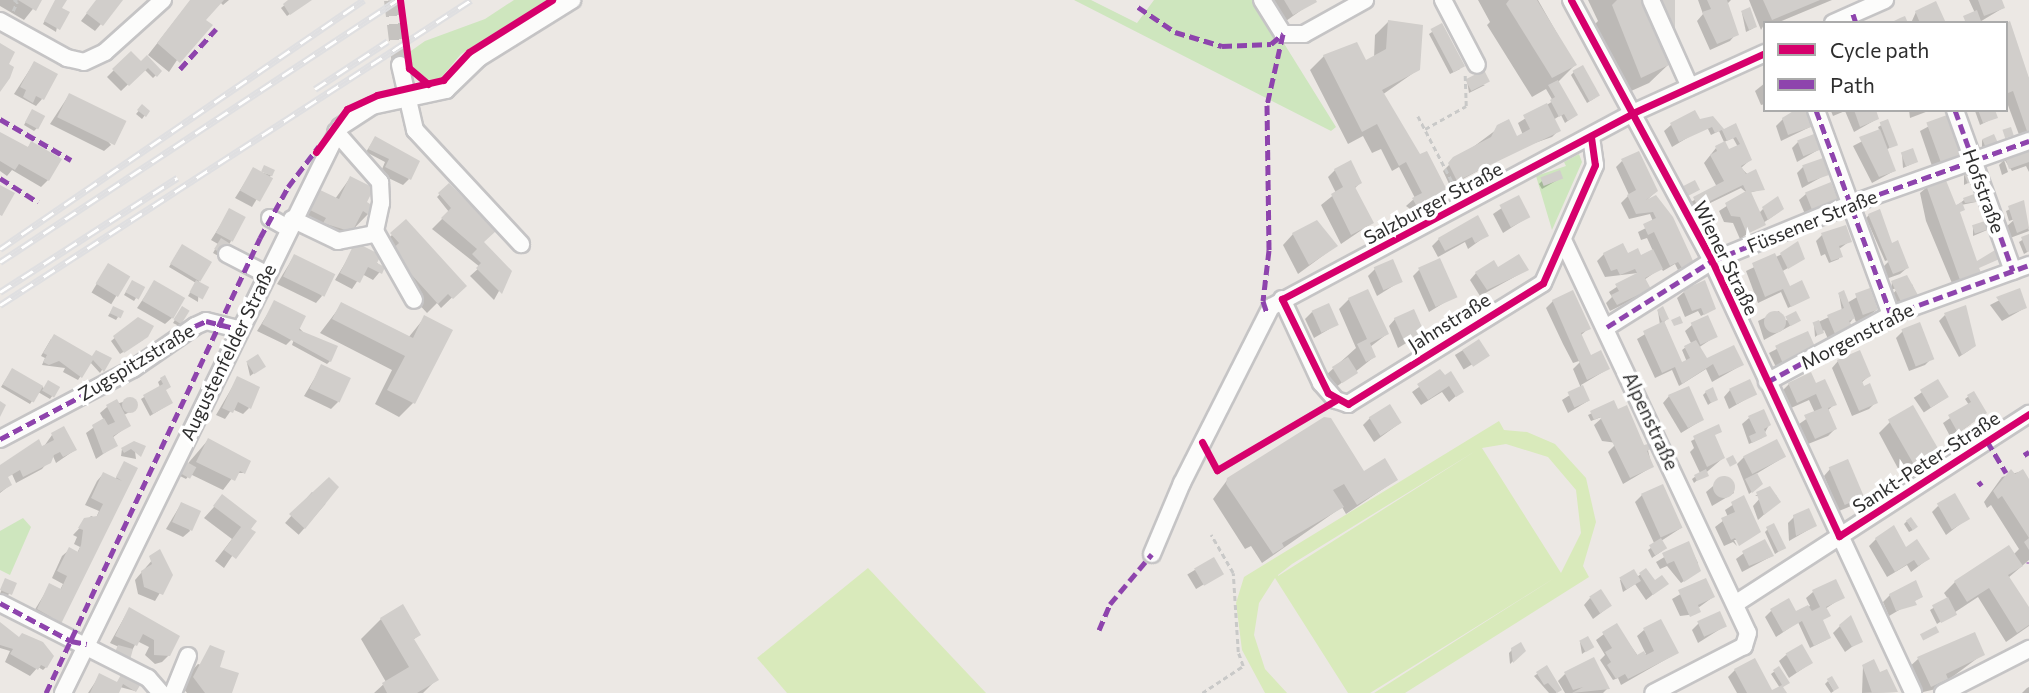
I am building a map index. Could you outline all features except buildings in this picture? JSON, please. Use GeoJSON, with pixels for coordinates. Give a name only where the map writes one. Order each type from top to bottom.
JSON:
{"type":"FeatureCollection","features":[{"type":"Feature","properties":{"kind":"street"},"geometry":{"type":"LineString","coordinates":[[0,21],[67,58],[84,62],[105,51],[163,0]]}},
{"type":"Feature","properties":{"kind":"street","name":"Augustenfelder Straße"},"geometry":{"type":"LineString","coordinates":[[63,693],[336,132],[364,109],[446,90],[479,58],[572,0]]}},
{"type":"Feature","properties":{"kind":"street"},"geometry":{"type":"LineString","coordinates":[[1262,0],[1283,34],[1304,34],[1365,0]]}},
{"type":"Feature","properties":{"kind":"street"},"geometry":{"type":"LineString","coordinates":[[1443,0],[1477,65]]}},
{"type":"Feature","properties":{"kind":"street","name":"Wiener Straße"},"geometry":{"type":"LineString","coordinates":[[1571,0],[1635,113],[1712,261],[1913,693]]}},
{"type":"Feature","properties":{"kind":"street"},"geometry":{"type":"LineString","coordinates":[[1651,0],[1690,87]]}},
{"type":"Feature","properties":{"kind":"street"},"geometry":{"type":"LineString","coordinates":[[1855,18],[1885,0]]}},
{"type":"Feature","properties":{"kind":"street"},"geometry":{"type":"LineString","coordinates":[[1588,138],[1635,113],[1763,54]]}},
{"type":"Feature","properties":{"kind":"street"},"geometry":{"type":"LineString","coordinates":[[400,65],[405,99],[415,130],[430,150],[456,172],[521,244]]}},
{"type":"Feature","properties":{"kind":"street"},"geometry":{"type":"LineString","coordinates":[[1817,112],[1891,315]]}},
{"type":"Feature","properties":{"kind":"street","name":"Hofstraße"},"geometry":{"type":"LineString","coordinates":[[1956,112],[2013,271]]}},
{"type":"Feature","properties":{"kind":"street"},"geometry":{"type":"LineString","coordinates":[[336,132],[380,182],[375,234],[414,300]]}},
{"type":"Feature","properties":{"kind":"street","name":"Salzburger Straße"},"geometry":{"type":"LineString","coordinates":[[1282,299],[1588,138]]}},
{"type":"Feature","properties":{"kind":"street","name":"Jahnstraße"},"geometry":{"type":"LineString","coordinates":[[1282,299],[1321,383],[1336,400],[1348,404],[1543,283],[1595,165],[1588,138]]}},
{"type":"Feature","properties":{"kind":"street","name":"Füssener Straße"},"geometry":{"type":"LineString","coordinates":[[1607,327],[1712,261],[1851,204],[2029,141]]}},
{"type":"Feature","properties":{"kind":"street"},"geometry":{"type":"LineString","coordinates":[[270,219],[290,223],[338,241],[375,234]]}},
{"type":"Feature","properties":{"kind":"street","name":"Alpenstraße"},"geometry":{"type":"LineString","coordinates":[[1563,240],[1607,327],[1748,633],[1744,646],[1653,693]]}},
{"type":"Feature","properties":{"kind":"street"},"geometry":{"type":"LineString","coordinates":[[227,254],[266,274]]}},
{"type":"Feature","properties":{"kind":"street","name":"Morgenstraße"},"geometry":{"type":"LineString","coordinates":[[1767,382],[1891,315],[2029,265]]}},
{"type":"Feature","properties":{"kind":"street"},"geometry":{"type":"LineString","coordinates":[[1152,554],[1252,339],[1271,307],[1282,299]]}},
{"type":"Feature","properties":{"kind":"street","name":"Zugspitzstraße"},"geometry":{"type":"LineString","coordinates":[[0,439],[133,369],[195,326],[206,321],[239,329]]}},
{"type":"Feature","properties":{"kind":"street","name":"Sankt-Peter-Straße"},"geometry":{"type":"LineString","coordinates":[[1735,604],[2029,414]]}},
{"type":"Feature","properties":{"kind":"street"},"geometry":{"type":"LineString","coordinates":[[0,603],[71,641],[88,644],[148,678],[161,693]]}},
{"type":"Feature","properties":{"kind":"street"},"geometry":{"type":"LineString","coordinates":[[1943,693],[2029,649]]}},
{"type":"Feature","properties":{"kind":"street"},"geometry":{"type":"LineString","coordinates":[[173,693],[188,656]]}},
{"type":"Feature","properties":{"kind":"path"},"geometry":{"type":"LineString","coordinates":[[14,0],[18,2],[14,9]]}},
{"type":"Feature","properties":{"kind":"path"},"geometry":{"type":"LineString","coordinates":[[1425,129],[1466,106],[1468,95],[1462,74],[1477,65]]}},
{"type":"Feature","properties":{"kind":"path"},"geometry":{"type":"LineString","coordinates":[[1418,116],[1464,204]]}},
{"type":"Feature","properties":{"kind":"path"},"geometry":{"type":"LineString","coordinates":[[1202,693],[1243,666],[1233,573],[1211,536]]}},
{"type":"Feature","properties":{"kind":"green space"},"geometry":{"type":"Polygon","coordinates":[[[514,0],[547,0],[461,54],[440,79],[426,80],[415,74],[408,53],[425,41],[485,19],[514,0]]]}},
{"type":"Feature","properties":{"kind":"green space"},"geometry":{"type":"Polygon","coordinates":[[[1074,0],[1091,0],[1137,23],[1154,0],[1257,0],[1336,127],[1331,131],[1074,0]]]}},
{"type":"Feature","properties":{"kind":"green space"},"geometry":{"type":"Polygon","coordinates":[[[1579,154],[1582,162],[1552,230],[1536,176],[1566,166],[1564,162],[1579,154]]]}},
{"type":"Feature","properties":{"kind":"green space"},"geometry":{"type":"Polygon","coordinates":[[[1499,421],[1504,430],[1527,432],[1555,444],[1586,478],[1596,522],[1583,566],[1589,577],[1405,693],[1374,693],[1556,577],[1370,693],[1348,693],[1275,578],[1259,603],[1254,635],[1265,669],[1287,693],[1265,693],[1242,650],[1236,603],[1244,577],[1499,421]],[[1506,444],[1482,448],[1561,573],[1581,533],[1576,490],[1548,457],[1506,444]],[[1477,450],[1292,564],[1278,576],[1477,450]]]}},
{"type":"Feature","properties":{"kind":"green space"},"geometry":{"type":"Polygon","coordinates":[[[23,518],[31,527],[10,575],[0,570],[0,531],[23,518]]]}},
{"type":"Feature","properties":{"kind":"green space"},"geometry":{"type":"Polygon","coordinates":[[[868,568],[986,693],[787,693],[757,658],[868,568]]]}},
{"type":"Feature","properties":{"kind":"tunnel"},"geometry":{"type":"LineString","coordinates":[[392,0],[400,65]]}},
{"type":"Feature","properties":{"kind":"railway"},"geometry":{"type":"LineString","coordinates":[[0,249],[364,0]]}},
{"type":"Feature","properties":{"kind":"railway"},"geometry":{"type":"LineString","coordinates":[[0,262],[397,0]]}},
{"type":"Feature","properties":{"kind":"railway"},"geometry":{"type":"LineString","coordinates":[[0,305],[471,0]]}},
{"type":"Feature","properties":{"kind":"railway"},"geometry":{"type":"LineString","coordinates":[[315,89],[388,41]]}},
{"type":"Feature","properties":{"kind":"railway"},"geometry":{"type":"LineString","coordinates":[[0,292],[177,178]]}},
{"type":"Feature","properties":{"kind":"marked path"},"geometry":{"type":"LineString","coordinates":[[1138,7],[1175,32],[1222,46],[1271,44],[1283,34],[1267,105],[1269,250],[1263,301],[1267,313]]}},
{"type":"Feature","properties":{"kind":"marked path"},"geometry":{"type":"LineString","coordinates":[[1853,14],[1855,21]]}},
{"type":"Feature","properties":{"kind":"marked path"},"geometry":{"type":"LineString","coordinates":[[180,69],[216,29]]}},
{"type":"Feature","properties":{"kind":"marked path"},"geometry":{"type":"LineString","coordinates":[[1817,112],[1891,315]]}},
{"type":"Feature","properties":{"kind":"marked path"},"geometry":{"type":"LineString","coordinates":[[1956,112],[2013,271]]}},
{"type":"Feature","properties":{"kind":"marked path"},"geometry":{"type":"LineString","coordinates":[[0,119],[71,160]]}},
{"type":"Feature","properties":{"kind":"marked path"},"geometry":{"type":"LineString","coordinates":[[1607,327],[1712,261],[1851,204],[2029,141]]}},
{"type":"Feature","properties":{"kind":"marked path"},"geometry":{"type":"LineString","coordinates":[[46,693],[260,238],[288,187],[319,146]]}},
{"type":"Feature","properties":{"kind":"marked path"},"geometry":{"type":"LineString","coordinates":[[0,178],[38,202]]}},
{"type":"Feature","properties":{"kind":"marked path"},"geometry":{"type":"LineString","coordinates":[[1767,382],[1891,315],[2029,265]]}},
{"type":"Feature","properties":{"kind":"marked path"},"geometry":{"type":"LineString","coordinates":[[0,439],[133,369],[195,326],[206,321],[239,329]]}},
{"type":"Feature","properties":{"kind":"marked path"},"geometry":{"type":"LineString","coordinates":[[1987,441],[2006,473]]}},
{"type":"Feature","properties":{"kind":"marked path"},"geometry":{"type":"LineString","coordinates":[[2024,455],[2029,452]]}},
{"type":"Feature","properties":{"kind":"marked path"},"geometry":{"type":"LineString","coordinates":[[1978,485],[1982,482]]}},
{"type":"Feature","properties":{"kind":"marked path"},"geometry":{"type":"LineString","coordinates":[[1099,630],[1110,604],[1152,554]]}},
{"type":"Feature","properties":{"kind":"marked path"},"geometry":{"type":"LineString","coordinates":[[0,603],[71,641],[87,644]]}},
{"type":"Feature","properties":{"kind":"cycle path"},"geometry":{"type":"LineString","coordinates":[[400,0],[409,68],[428,84]]}},
{"type":"Feature","properties":{"kind":"cycle path"},"geometry":{"type":"LineString","coordinates":[[316,152],[347,109],[377,95],[443,80],[469,52],[552,0]]}},
{"type":"Feature","properties":{"kind":"cycle path"},"geometry":{"type":"LineString","coordinates":[[1571,0],[1712,261],[1839,536],[2029,414]]}},
{"type":"Feature","properties":{"kind":"cycle path"},"geometry":{"type":"LineString","coordinates":[[1591,137],[1595,165],[1543,283],[1348,404],[1328,393],[1282,299],[1635,112],[1763,54]]}},
{"type":"Feature","properties":{"kind":"cycle path"},"geometry":{"type":"LineString","coordinates":[[1202,442],[1217,470],[1336,400]]}}]}
